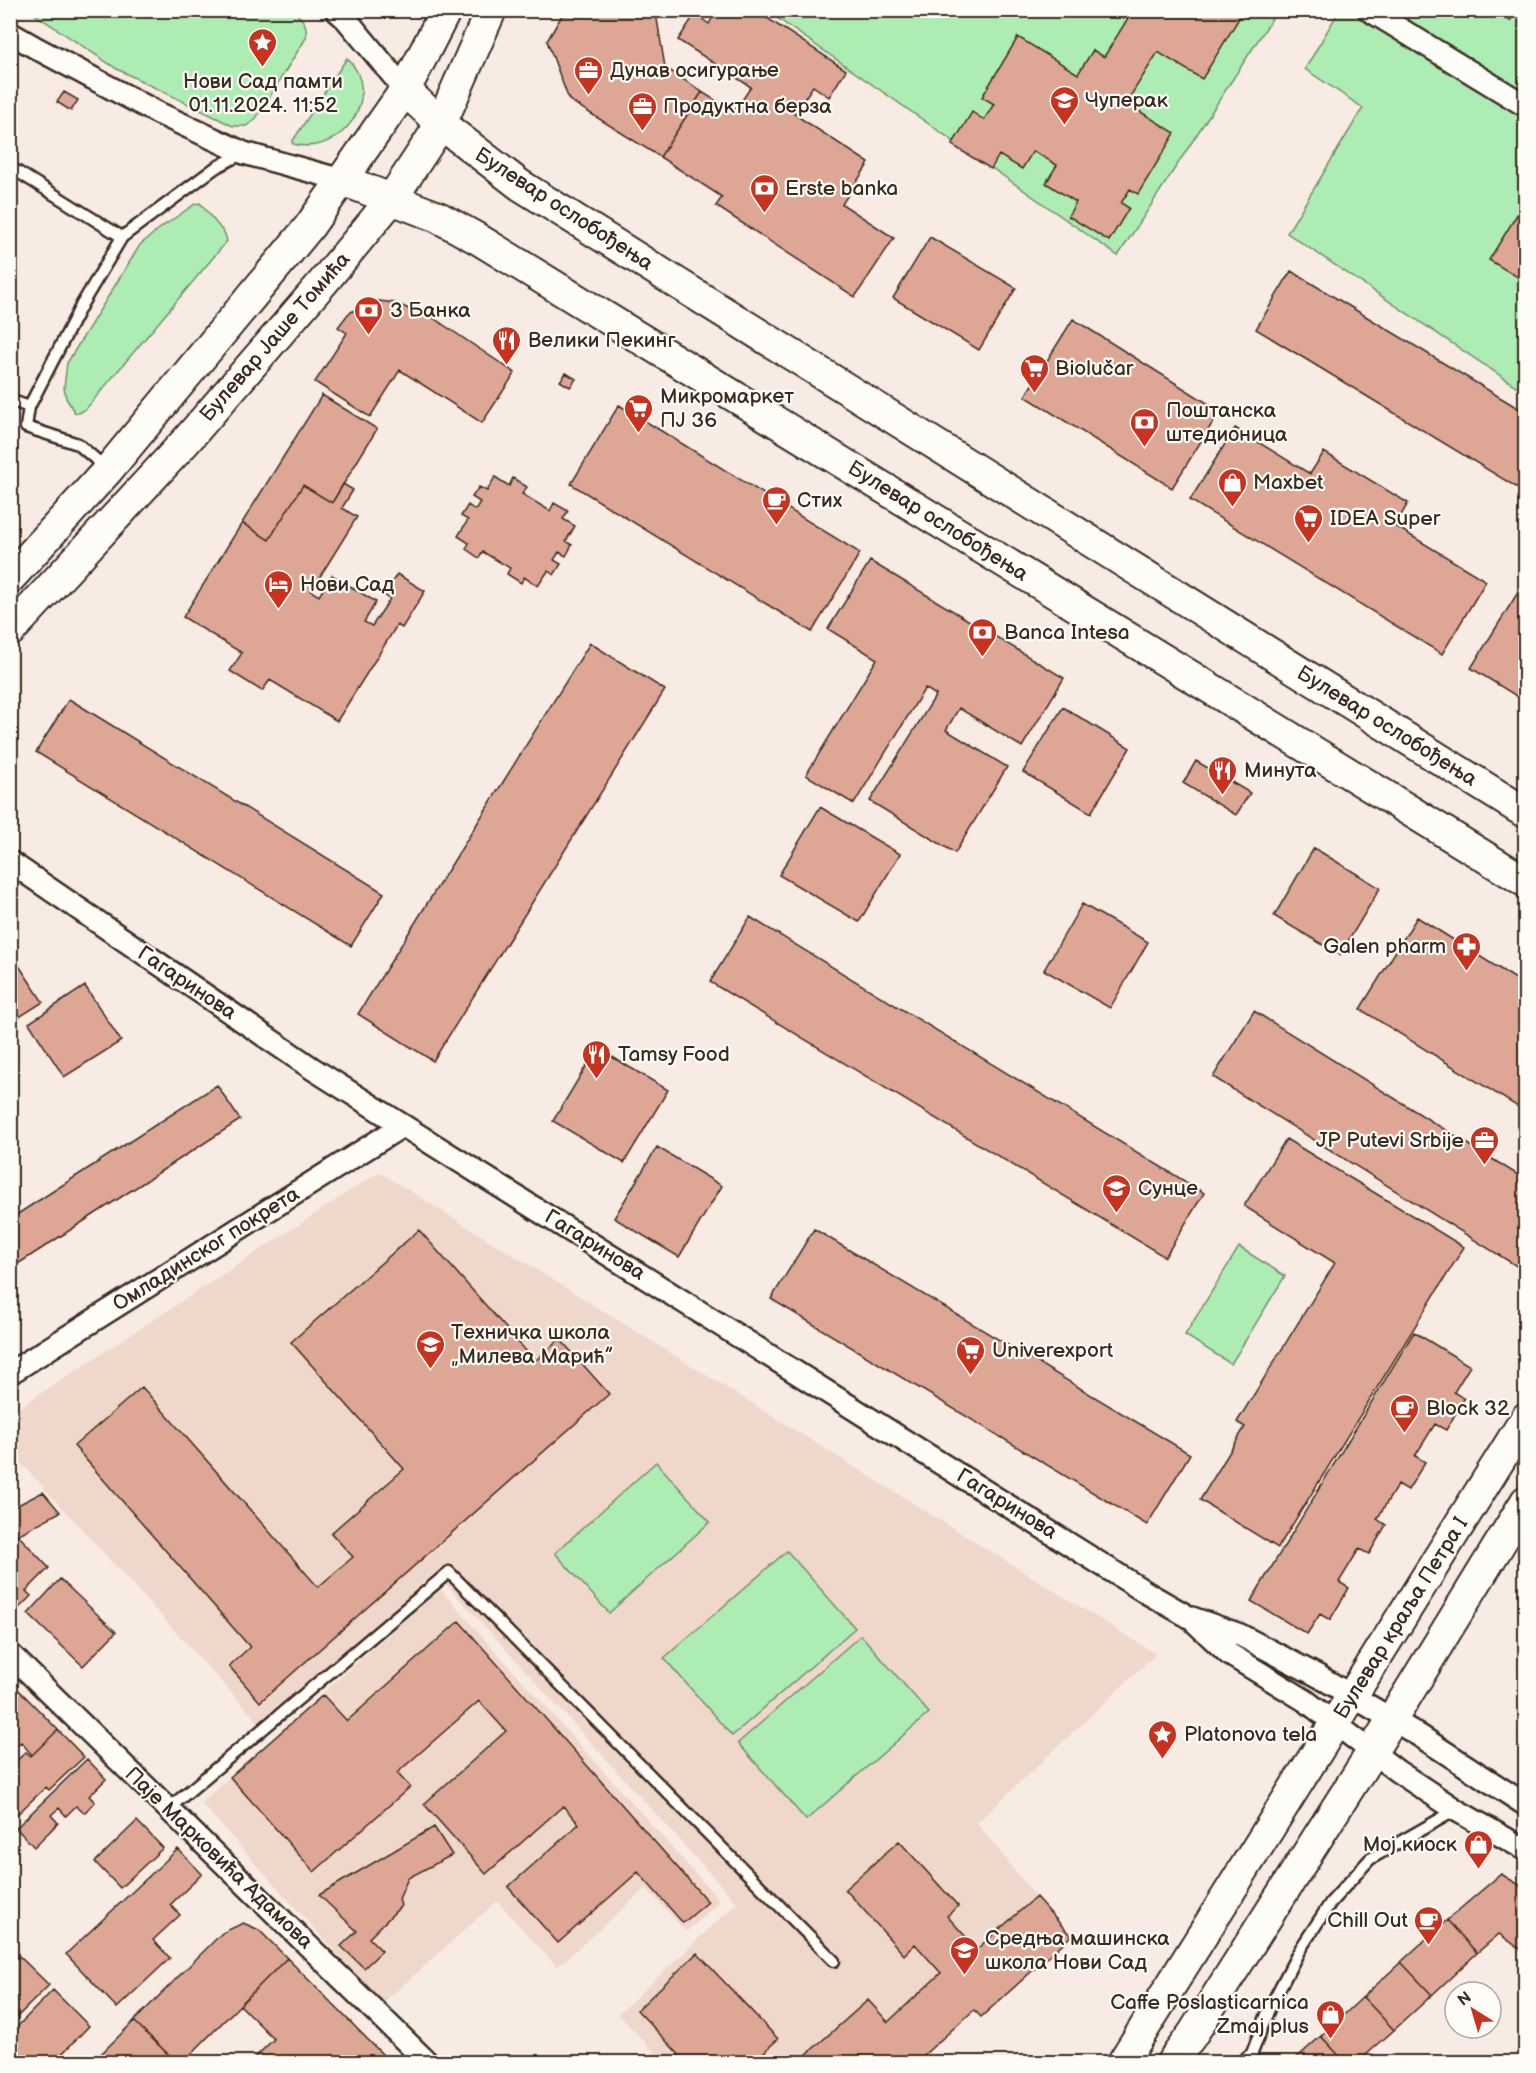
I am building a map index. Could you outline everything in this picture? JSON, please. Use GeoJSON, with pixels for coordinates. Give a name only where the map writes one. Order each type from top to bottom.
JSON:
{"type":"FeatureCollection","features":[{"type":"Feature","properties":{"kind":"main road","name":"Булевар Јаше Томића"},"geometry":{"type":"LineString","coordinates":[[10,578],[108,470],[297,242],[405,90],[446,10]]}},
{"type":"Feature","properties":{"kind":"main road","name":"Булевар Јаше Томића"},"geometry":{"type":"LineString","coordinates":[[10,631],[186,441],[391,200],[441,124],[491,10]]}},
{"type":"Feature","properties":{"kind":"main road","name":"Булевар ослобођења"},"geometry":{"type":"LineString","coordinates":[[405,90],[441,124],[519,184],[1526,813]]}},
{"type":"Feature","properties":{"kind":"main road","name":"Булевар ослобођења"},"geometry":{"type":"LineString","coordinates":[[342,180],[438,217],[478,239],[1526,882]]}},
{"type":"Feature","properties":{"kind":"main road","name":"Булевар краља Петра I"},"geometry":{"type":"LineString","coordinates":[[1123,2062],[1526,1418]]}},
{"type":"Feature","properties":{"kind":"main road","name":"Булевар краља Петра I"},"geometry":{"type":"LineString","coordinates":[[1172,2062],[1192,2035],[1372,1752],[1526,1501]]}},
{"type":"Feature","properties":{"kind":"street"},"geometry":{"type":"LineString","coordinates":[[336,10],[405,90]]}},
{"type":"Feature","properties":{"kind":"street"},"geometry":{"type":"LineString","coordinates":[[1369,10],[1526,106]]}},
{"type":"Feature","properties":{"kind":"street"},"geometry":{"type":"LineString","coordinates":[[10,33],[158,113],[244,153],[342,180]]}},
{"type":"Feature","properties":{"kind":"street","name":"Гагаринова"},"geometry":{"type":"LineString","coordinates":[[10,862],[313,1069],[402,1126],[1189,1617],[1229,1654],[1306,1701],[1397,1771],[1456,1810],[1526,1850]]}},
{"type":"Feature","properties":{"kind":"street","name":"Омладинског покрета"},"geometry":{"type":"LineString","coordinates":[[10,1373],[402,1126]]}},
{"type":"Feature","properties":{"kind":"street","name":"Гагаринова"},"geometry":{"type":"LineString","coordinates":[[1189,1617],[1240,1635],[1353,1696],[1526,1805]]}},
{"type":"Feature","properties":{"kind":"street","name":"Паје Марковића Адамова"},"geometry":{"type":"LineString","coordinates":[[10,1654],[427,2062]]}},
{"type":"Feature","properties":{"kind":"lane"},"geometry":{"type":"LineString","coordinates":[[108,470],[78,444],[26,427],[29,407],[82,304],[122,237],[207,173],[244,153]]}},
{"type":"Feature","properties":{"kind":"lane"},"geometry":{"type":"LineString","coordinates":[[10,167],[122,237]]}},
{"type":"Feature","properties":{"kind":"lane"},"geometry":{"type":"LineString","coordinates":[[10,400],[29,407]]}},
{"type":"Feature","properties":{"kind":"lane"},"geometry":{"type":"LineString","coordinates":[[168,1809],[449,1572],[834,1961]]}},
{"type":"Feature","properties":{"kind":"lane"},"geometry":{"type":"LineString","coordinates":[[1241,2062],[1252,2053],[1269,2008],[1299,1951],[1331,1902],[1370,1859],[1456,1810]]}},
{"type":"Feature","properties":{"kind":"shaded area"},"geometry":{"type":"Polygon","coordinates":[[[379,1172],[1156,1654],[977,1823],[1036,1897],[1071,1936],[981,2017],[974,2010],[916,2062],[664,2062],[618,2014],[737,1903],[435,1572],[261,1725],[11,1452],[11,1413],[379,1172]]]}},
{"type":"Feature","properties":{"kind":"shaded area"},"geometry":{"type":"Polygon","coordinates":[[[439,1588],[720,1901],[686,1932],[646,1888],[557,1967],[497,1901],[382,2004],[201,1803],[439,1588]]]}},
{"type":"Feature","properties":{"kind":"green space"},"geometry":{"type":"Polygon","coordinates":[[[30,11],[294,11],[304,23],[306,38],[255,120],[246,126],[233,126],[117,69],[30,11]]]}},
{"type":"Feature","properties":{"kind":"green space"},"geometry":{"type":"Polygon","coordinates":[[[767,11],[1277,11],[1118,256],[767,11]]]}},
{"type":"Feature","properties":{"kind":"green space"},"geometry":{"type":"Polygon","coordinates":[[[1339,11],[1525,11],[1525,392],[1287,233],[1363,108],[1305,69],[1339,11]]]}},
{"type":"Feature","properties":{"kind":"green space"},"geometry":{"type":"Polygon","coordinates":[[[347,58],[358,73],[361,89],[360,105],[353,120],[342,133],[327,141],[311,146],[293,144],[292,142],[347,58]]]}},
{"type":"Feature","properties":{"kind":"green space"},"geometry":{"type":"Polygon","coordinates":[[[200,203],[225,234],[227,241],[86,409],[75,413],[66,398],[64,388],[67,363],[140,245],[159,229],[195,204],[200,203]]]}},
{"type":"Feature","properties":{"kind":"green space"},"geometry":{"type":"Polygon","coordinates":[[[1239,1247],[1285,1276],[1231,1364],[1185,1335],[1239,1247]]]}},
{"type":"Feature","properties":{"kind":"green space"},"geometry":{"type":"Polygon","coordinates":[[[656,1462],[710,1522],[609,1613],[555,1553],[656,1462]]]}},
{"type":"Feature","properties":{"kind":"green space"},"geometry":{"type":"Polygon","coordinates":[[[787,1551],[855,1628],[732,1736],[664,1658],[787,1551]]]}},
{"type":"Feature","properties":{"kind":"green space"},"geometry":{"type":"Polygon","coordinates":[[[861,1635],[929,1713],[806,1820],[738,1743],[861,1635]]]}},
{"type":"Feature","properties":{"kind":"building"},"geometry":{"type":"Polygon","coordinates":[[[565,10],[657,10],[665,67],[702,92],[660,157],[569,100],[547,41],[565,10]]]}},
{"type":"Feature","properties":{"kind":"building"},"geometry":{"type":"Polygon","coordinates":[[[717,10],[755,10],[846,70],[829,97],[813,86],[794,114],[869,163],[842,204],[894,238],[855,297],[716,206],[722,197],[660,157],[702,92],[734,112],[751,87],[678,40],[695,14],[709,24],[717,10]]]}},
{"type":"Feature","properties":{"kind":"building","name":"Чуперак"},"geometry":{"type":"Polygon","coordinates":[[[1133,10],[1244,10],[1202,79],[1158,52],[1126,103],[1175,133],[1138,194],[1130,189],[1121,203],[1129,208],[1109,241],[1068,216],[1076,202],[1046,183],[1057,165],[1033,151],[1022,169],[999,155],[991,169],[952,145],[972,112],[984,120],[994,104],[982,97],[1018,37],[1078,74],[1093,50],[1104,57],[1133,10]]]}},
{"type":"Feature","properties":{"kind":"building"},"geometry":{"type":"Polygon","coordinates":[[[1493,10],[1516,10],[1510,21],[1493,10]]]}},
{"type":"Feature","properties":{"kind":"building"},"geometry":{"type":"Polygon","coordinates":[[[64,92],[78,100],[71,111],[57,102],[64,92]]]}},
{"type":"Feature","properties":{"kind":"building"},"geometry":{"type":"Polygon","coordinates":[[[1526,200],[1526,282],[1489,260],[1526,200]]]}},
{"type":"Feature","properties":{"kind":"building"},"geometry":{"type":"Polygon","coordinates":[[[930,237],[1016,288],[979,350],[893,298],[930,237]]]}},
{"type":"Feature","properties":{"kind":"building"},"geometry":{"type":"Polygon","coordinates":[[[1291,271],[1526,413],[1526,493],[1256,329],[1291,271]]]}},
{"type":"Feature","properties":{"kind":"building"},"geometry":{"type":"Polygon","coordinates":[[[379,301],[396,303],[411,310],[414,305],[515,373],[482,423],[400,370],[370,417],[315,382],[347,333],[338,327],[348,314],[363,305],[379,301]]]}},
{"type":"Feature","properties":{"kind":"building"},"geometry":{"type":"Polygon","coordinates":[[[1073,319],[1220,411],[1172,488],[1025,396],[1073,319]]]}},
{"type":"Feature","properties":{"kind":"building"},"geometry":{"type":"Polygon","coordinates":[[[566,373],[576,379],[570,387],[560,381],[566,373]]]}},
{"type":"Feature","properties":{"kind":"building","name":"Нови Сад"},"geometry":{"type":"Polygon","coordinates":[[[322,395],[377,429],[332,503],[303,485],[269,540],[242,523],[322,395]]]}},
{"type":"Feature","properties":{"kind":"building"},"geometry":{"type":"Polygon","coordinates":[[[619,405],[860,553],[812,632],[571,484],[619,405]]]}},
{"type":"Feature","properties":{"kind":"building"},"geometry":{"type":"Polygon","coordinates":[[[1235,428],[1310,474],[1324,452],[1408,503],[1395,526],[1486,581],[1442,654],[1190,500],[1235,428]]]}},
{"type":"Feature","properties":{"kind":"building"},"geometry":{"type":"Polygon","coordinates":[[[495,477],[509,486],[513,478],[527,487],[522,494],[550,511],[554,503],[568,511],[563,519],[575,526],[566,541],[572,545],[566,556],[559,552],[554,560],[561,564],[554,575],[548,571],[538,586],[524,577],[521,583],[507,574],[510,568],[483,552],[479,558],[466,549],[469,543],[458,536],[468,520],[461,516],[468,505],[475,510],[480,502],[472,497],[479,487],[487,491],[495,477]]]}},
{"type":"Feature","properties":{"kind":"building","name":"Нови Сад"},"geometry":{"type":"Polygon","coordinates":[[[343,484],[353,490],[342,508],[357,517],[311,591],[319,596],[332,575],[376,602],[364,622],[372,626],[390,599],[384,595],[397,574],[425,591],[402,628],[397,625],[337,721],[270,680],[262,691],[230,671],[242,653],[183,617],[242,523],[269,540],[303,485],[332,503],[343,484]]]}},
{"type":"Feature","properties":{"kind":"building"},"geometry":{"type":"Polygon","coordinates":[[[870,561],[1064,678],[1022,747],[959,708],[946,730],[1007,767],[955,853],[870,801],[936,695],[925,688],[854,804],[806,775],[877,659],[828,629],[870,561]]]}},
{"type":"Feature","properties":{"kind":"building"},"geometry":{"type":"Polygon","coordinates":[[[1520,589],[1526,592],[1526,702],[1471,668],[1520,589]]]}},
{"type":"Feature","properties":{"kind":"building"},"geometry":{"type":"Polygon","coordinates":[[[590,643],[665,690],[433,1061],[358,1014],[590,643]]]}},
{"type":"Feature","properties":{"kind":"building"},"geometry":{"type":"Polygon","coordinates":[[[69,699],[384,893],[351,946],[36,752],[69,699]]]}},
{"type":"Feature","properties":{"kind":"building"},"geometry":{"type":"Polygon","coordinates":[[[1063,707],[1130,748],[1091,813],[1023,772],[1063,707]]]}},
{"type":"Feature","properties":{"kind":"building"},"geometry":{"type":"Polygon","coordinates":[[[1196,761],[1250,793],[1236,815],[1183,783],[1196,761]]]}},
{"type":"Feature","properties":{"kind":"building"},"geometry":{"type":"Polygon","coordinates":[[[820,807],[900,854],[859,922],[779,875],[820,807]]]}},
{"type":"Feature","properties":{"kind":"building"},"geometry":{"type":"Polygon","coordinates":[[[1314,848],[1380,888],[1340,955],[1274,916],[1314,848]]]}},
{"type":"Feature","properties":{"kind":"building"},"geometry":{"type":"Polygon","coordinates":[[[1082,904],[1148,942],[1110,1008],[1044,970],[1082,904]]]}},
{"type":"Feature","properties":{"kind":"building"},"geometry":{"type":"Polygon","coordinates":[[[750,917],[1204,1193],[1165,1257],[710,982],[750,917]]]}},
{"type":"Feature","properties":{"kind":"building"},"geometry":{"type":"Polygon","coordinates":[[[1417,917],[1524,984],[1519,991],[1526,995],[1526,1112],[1360,1009],[1417,917]]]}},
{"type":"Feature","properties":{"kind":"building"},"geometry":{"type":"Polygon","coordinates":[[[10,952],[43,1002],[10,1023],[10,952]]]}},
{"type":"Feature","properties":{"kind":"building"},"geometry":{"type":"Polygon","coordinates":[[[85,986],[121,1041],[64,1077],[29,1023],[85,986]]]}},
{"type":"Feature","properties":{"kind":"building"},"geometry":{"type":"Polygon","coordinates":[[[1254,1011],[1526,1180],[1526,1272],[1213,1077],[1254,1011]]]}},
{"type":"Feature","properties":{"kind":"building"},"geometry":{"type":"Polygon","coordinates":[[[597,1048],[668,1090],[624,1163],[553,1121],[597,1048]]]}},
{"type":"Feature","properties":{"kind":"building"},"geometry":{"type":"Polygon","coordinates":[[[217,1085],[240,1120],[10,1269],[10,1219],[217,1085]]]}},
{"type":"Feature","properties":{"kind":"building"},"geometry":{"type":"Polygon","coordinates":[[[1286,1139],[1464,1247],[1278,1548],[1200,1500],[1245,1427],[1237,1422],[1335,1263],[1244,1206],[1286,1139]]]}},
{"type":"Feature","properties":{"kind":"building"},"geometry":{"type":"Polygon","coordinates":[[[657,1147],[722,1186],[679,1257],[614,1218],[657,1147]]]}},
{"type":"Feature","properties":{"kind":"building"},"geometry":{"type":"Polygon","coordinates":[[[814,1229],[1190,1454],[1147,1525],[771,1299],[814,1229]]]}},
{"type":"Feature","properties":{"kind":"building"},"geometry":{"type":"Polygon","coordinates":[[[419,1230],[535,1361],[560,1339],[609,1394],[260,1702],[229,1666],[250,1647],[74,1446],[142,1387],[318,1587],[353,1557],[331,1533],[404,1469],[291,1342],[419,1230]]]}},
{"type":"Feature","properties":{"kind":"building"},"geometry":{"type":"Polygon","coordinates":[[[1414,1332],[1470,1366],[1454,1392],[1464,1399],[1446,1430],[1435,1424],[1415,1456],[1425,1462],[1408,1490],[1398,1484],[1377,1519],[1386,1525],[1369,1554],[1359,1549],[1339,1582],[1349,1588],[1330,1620],[1320,1614],[1307,1634],[1251,1601],[1414,1332]]]}},
{"type":"Feature","properties":{"kind":"building"},"geometry":{"type":"Polygon","coordinates":[[[43,1492],[60,1512],[10,1539],[10,1509],[43,1492]]]}},
{"type":"Feature","properties":{"kind":"building"},"geometry":{"type":"Polygon","coordinates":[[[18,1535],[49,1568],[26,1591],[31,1596],[14,1613],[10,1609],[10,1539],[18,1535]]]}},
{"type":"Feature","properties":{"kind":"building"},"geometry":{"type":"Polygon","coordinates":[[[60,1579],[116,1632],[83,1666],[28,1614],[60,1579]]]}},
{"type":"Feature","properties":{"kind":"building"},"geometry":{"type":"Polygon","coordinates":[[[459,1621],[708,1902],[683,1923],[638,1872],[558,1943],[508,1887],[579,1824],[563,1806],[486,1874],[424,1804],[506,1731],[479,1701],[397,1773],[410,1787],[314,1872],[230,1777],[323,1695],[347,1721],[459,1621]]]}},
{"type":"Feature","properties":{"kind":"building"},"geometry":{"type":"Polygon","coordinates":[[[15,1686],[58,1730],[32,1755],[21,1742],[10,1752],[10,1690],[15,1686]]]}},
{"type":"Feature","properties":{"kind":"building"},"geometry":{"type":"Polygon","coordinates":[[[58,1730],[84,1757],[49,1790],[46,1787],[10,1821],[10,1767],[26,1752],[31,1756],[58,1730]]]}},
{"type":"Feature","properties":{"kind":"building"},"geometry":{"type":"Polygon","coordinates":[[[87,1759],[106,1779],[89,1796],[95,1802],[84,1813],[76,1806],[66,1816],[59,1808],[51,1815],[58,1823],[34,1847],[16,1828],[87,1759]]]}},
{"type":"Feature","properties":{"kind":"building"},"geometry":{"type":"Polygon","coordinates":[[[137,1821],[163,1848],[120,1888],[95,1862],[137,1821]]]}},
{"type":"Feature","properties":{"kind":"building"},"geometry":{"type":"Polygon","coordinates":[[[434,1827],[452,1855],[408,1878],[399,1899],[401,1906],[369,1938],[382,1951],[364,1968],[341,1946],[357,1931],[319,1895],[434,1827]]]}},
{"type":"Feature","properties":{"kind":"building"},"geometry":{"type":"Polygon","coordinates":[[[899,1841],[958,1906],[947,1916],[977,1949],[1036,1897],[1071,1936],[981,2017],[974,2010],[916,2062],[798,2062],[868,2000],[888,2022],[941,1973],[915,1944],[904,1955],[845,1889],[899,1841]]]}},
{"type":"Feature","properties":{"kind":"building"},"geometry":{"type":"Polygon","coordinates":[[[178,1849],[202,1874],[170,1905],[180,1915],[153,1940],[170,1958],[117,2008],[66,1954],[178,1849]]]}},
{"type":"Feature","properties":{"kind":"building"},"geometry":{"type":"Polygon","coordinates":[[[1501,1874],[1526,1889],[1526,1953],[1499,1934],[1477,1953],[1447,1920],[1501,1874]]]}},
{"type":"Feature","properties":{"kind":"building"},"geometry":{"type":"Polygon","coordinates":[[[1447,1920],[1477,1953],[1448,1980],[1443,1980],[1443,1985],[1432,1995],[1401,1962],[1447,1920]]]}},
{"type":"Feature","properties":{"kind":"building"},"geometry":{"type":"Polygon","coordinates":[[[243,1923],[259,1930],[287,1958],[183,2062],[176,2062],[134,2021],[222,1933],[243,1923]]]}},
{"type":"Feature","properties":{"kind":"building"},"geometry":{"type":"Polygon","coordinates":[[[697,1953],[778,2039],[753,2062],[686,2062],[637,2010],[697,1953]]]}},
{"type":"Feature","properties":{"kind":"building"},"geometry":{"type":"Polygon","coordinates":[[[19,1956],[49,1985],[10,2024],[10,1964],[19,1956]]]}},
{"type":"Feature","properties":{"kind":"building"},"geometry":{"type":"Polygon","coordinates":[[[287,1958],[390,2062],[250,2062],[274,2039],[240,2005],[287,1958]]]}},
{"type":"Feature","properties":{"kind":"building"},"geometry":{"type":"Polygon","coordinates":[[[1401,1962],[1432,1995],[1394,2030],[1363,1997],[1401,1962]]]}},
{"type":"Feature","properties":{"kind":"building"},"geometry":{"type":"Polygon","coordinates":[[[53,1990],[89,2026],[54,2062],[10,2062],[10,2034],[53,1990]]]}},
{"type":"Feature","properties":{"kind":"building"},"geometry":{"type":"Polygon","coordinates":[[[1363,1997],[1394,2030],[1358,2062],[1345,2062],[1321,2036],[1363,1997]]]}},
{"type":"Feature","properties":{"kind":"building"},"geometry":{"type":"Polygon","coordinates":[[[134,2021],[170,2056],[163,2062],[93,2062],[134,2021]]]}},
{"type":"Feature","properties":{"kind":"building"},"geometry":{"type":"Polygon","coordinates":[[[1321,2036],[1345,2062],[1292,2062],[1321,2036]]]}},
{"type":"Feature","properties":{"kind":"place","name":"Нови Сад памти 01.11.2024. 11:52"},"geometry":{"type":"Point","coordinates":[263,68]}},
{"type":"Feature","properties":{"kind":"place","name":"Дунав осигурање"},"geometry":{"type":"Point","coordinates":[589,96]}},
{"type":"Feature","properties":{"kind":"place","name":"Чуперак"},"geometry":{"type":"Point","coordinates":[1064,126]}},
{"type":"Feature","properties":{"kind":"place","name":"Продуктна берза"},"geometry":{"type":"Point","coordinates":[642,132]}},
{"type":"Feature","properties":{"kind":"place","name":"Erste banka"},"geometry":{"type":"Point","coordinates":[764,214]}},
{"type":"Feature","properties":{"kind":"place","name":"3 Банка"},"geometry":{"type":"Point","coordinates":[369,336]}},
{"type":"Feature","properties":{"kind":"place","name":"Велики Пекинг"},"geometry":{"type":"Point","coordinates":[507,366]}},
{"type":"Feature","properties":{"kind":"place","name":"Biolučar"},"geometry":{"type":"Point","coordinates":[1034,394]}},
{"type":"Feature","properties":{"kind":"place","name":"Микромаркет ПЈ 36"},"geometry":{"type":"Point","coordinates":[639,434]}},
{"type":"Feature","properties":{"kind":"place","name":"Поштанска штедионица"},"geometry":{"type":"Point","coordinates":[1145,448]}},
{"type":"Feature","properties":{"kind":"place","name":"Maxbet"},"geometry":{"type":"Point","coordinates":[1232,508]}},
{"type":"Feature","properties":{"kind":"place","name":"Стих"},"geometry":{"type":"Point","coordinates":[776,526]}},
{"type":"Feature","properties":{"kind":"place","name":"IDEA Super"},"geometry":{"type":"Point","coordinates":[1309,544]}},
{"type":"Feature","properties":{"kind":"place","name":"Нови Сад"},"geometry":{"type":"Point","coordinates":[279,610]}},
{"type":"Feature","properties":{"kind":"place","name":"Banca Intesa"},"geometry":{"type":"Point","coordinates":[983,658]}},
{"type":"Feature","properties":{"kind":"place","name":"Минута"},"geometry":{"type":"Point","coordinates":[1223,796]}},
{"type":"Feature","properties":{"kind":"place","name":"Galen pharm"},"geometry":{"type":"Point","coordinates":[1467,972]}},
{"type":"Feature","properties":{"kind":"place","name":"Tamsy Food"},"geometry":{"type":"Point","coordinates":[597,1080]}},
{"type":"Feature","properties":{"kind":"place","name":"JP Putevi Srbije"},"geometry":{"type":"Point","coordinates":[1485,1166]}},
{"type":"Feature","properties":{"kind":"place","name":"Сунце"},"geometry":{"type":"Point","coordinates":[1117,1214]}},
{"type":"Feature","properties":{"kind":"place","name":"Техничка школа „Милева Марић”"},"geometry":{"type":"Point","coordinates":[430,1370]}},
{"type":"Feature","properties":{"kind":"place","name":"Univerexport"},"geometry":{"type":"Point","coordinates":[971,1376]}},
{"type":"Feature","properties":{"kind":"place","name":"Block 32"},"geometry":{"type":"Point","coordinates":[1405,1434]}},
{"type":"Feature","properties":{"kind":"place","name":"Platonova tela"},"geometry":{"type":"Point","coordinates":[1163,1760]}},
{"type":"Feature","properties":{"kind":"place","name":"Мој киоск"},"geometry":{"type":"Point","coordinates":[1478,1870]}},
{"type":"Feature","properties":{"kind":"place","name":"Chill Out"},"geometry":{"type":"Point","coordinates":[1429,1946]}},
{"type":"Feature","properties":{"kind":"place","name":"Средња машинска школа Нови Сад"},"geometry":{"type":"Point","coordinates":[964,1976]}},
{"type":"Feature","properties":{"kind":"place","name":"Caffe Poslasticarnica Zmaj plus"},"geometry":{"type":"Point","coordinates":[1330,2040]}}]}
